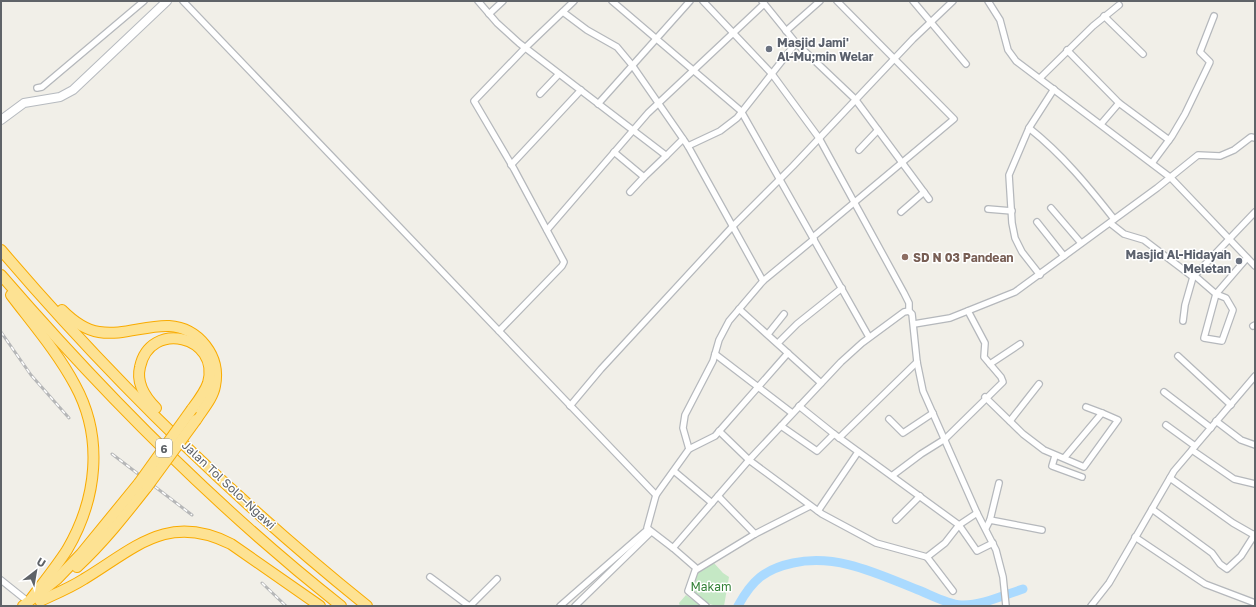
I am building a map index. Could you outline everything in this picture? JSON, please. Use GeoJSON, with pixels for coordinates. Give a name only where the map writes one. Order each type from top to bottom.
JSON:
{"type":"FeatureCollection","features":[{"type":"Feature","properties":{"kind":"highway"},"geometry":{"type":"LineString","coordinates":[[1,242],[66,314],[86,327],[98,332],[108,333],[162,326],[187,330],[198,338],[212,356],[217,370],[212,394],[196,420],[143,485],[81,554],[31,603]]}},
{"type":"Feature","properties":{"kind":"highway","name":"Jalan Tol Solo–Ngawi"},"geometry":{"type":"LineString","coordinates":[[1,250],[131,392],[247,504],[367,606]]}},
{"type":"Feature","properties":{"kind":"highway","name":"Jalan Tol Solo–Ngawi"},"geometry":{"type":"LineString","coordinates":[[1,275],[65,346],[153,438],[243,522],[341,606]]}},
{"type":"Feature","properties":{"kind":"highway"},"geometry":{"type":"LineString","coordinates":[[1,282],[75,384],[88,418],[93,446],[91,488],[85,513],[67,550],[31,603]]}},
{"type":"Feature","properties":{"kind":"highway"},"geometry":{"type":"LineString","coordinates":[[143,485],[192,409],[208,383],[209,374],[206,359],[198,347],[188,340],[172,338],[161,341],[151,347],[141,363],[140,381],[144,393],[154,406],[244,497],[247,504]]}},
{"type":"Feature","properties":{"kind":"highway"},"geometry":{"type":"LineString","coordinates":[[31,603],[83,580],[148,539],[163,534],[190,531],[217,537],[231,544],[320,606]]}},
{"type":"Feature","properties":{"kind":"street"},"geometry":{"type":"LineString","coordinates":[[37,88],[42,87],[144,1]]}},
{"type":"Feature","properties":{"kind":"street"},"geometry":{"type":"LineString","coordinates":[[1,120],[24,103],[60,97],[77,87],[167,1]]}},
{"type":"Feature","properties":{"kind":"street"},"geometry":{"type":"LineString","coordinates":[[183,1],[656,495]]}},
{"type":"Feature","properties":{"kind":"street"},"geometry":{"type":"LineString","coordinates":[[478,1],[501,27],[525,48],[666,156]]}},
{"type":"Feature","properties":{"kind":"street"},"geometry":{"type":"LineString","coordinates":[[489,14],[503,1]]}},
{"type":"Feature","properties":{"kind":"street"},"geometry":{"type":"LineString","coordinates":[[499,331],[563,265],[563,260],[511,164],[474,100],[574,1]]}},
{"type":"Feature","properties":{"kind":"street"},"geometry":{"type":"LineString","coordinates":[[612,1],[741,111],[869,337]]}},
{"type":"Feature","properties":{"kind":"street"},"geometry":{"type":"LineString","coordinates":[[598,104],[690,1]]}},
{"type":"Feature","properties":{"kind":"street"},"geometry":{"type":"LineString","coordinates":[[703,1],[734,32],[772,74],[819,138],[904,293],[909,303],[909,311],[912,314],[914,324],[917,362],[923,391],[977,513],[993,543],[1000,565],[1006,604]]}},
{"type":"Feature","properties":{"kind":"street"},"geometry":{"type":"LineString","coordinates":[[786,31],[820,1]]}},
{"type":"Feature","properties":{"kind":"street"},"geometry":{"type":"LineString","coordinates":[[689,449],[683,428],[685,415],[715,354],[723,333],[739,309],[762,281],[954,118],[896,58],[837,1]]}},
{"type":"Feature","properties":{"kind":"street"},"geometry":{"type":"LineString","coordinates":[[913,1],[966,64]]}},
{"type":"Feature","properties":{"kind":"street"},"geometry":{"type":"LineString","coordinates":[[570,406],[601,369],[733,226],[780,179],[855,98],[953,1]]}},
{"type":"Feature","properties":{"kind":"street"},"geometry":{"type":"LineString","coordinates":[[988,1],[1000,20],[1010,54],[1020,65],[1040,78],[1171,178],[1255,266]]}},
{"type":"Feature","properties":{"kind":"street"},"geometry":{"type":"LineString","coordinates":[[547,230],[633,131],[763,2],[796,43],[855,98],[929,198]]}},
{"type":"Feature","properties":{"kind":"street"},"geometry":{"type":"LineString","coordinates":[[1040,78],[1067,50],[1104,16],[1119,5]]}},
{"type":"Feature","properties":{"kind":"street"},"geometry":{"type":"LineString","coordinates":[[563,12],[587,30],[617,47],[632,65],[660,103],[688,146],[762,281]]}},
{"type":"Feature","properties":{"kind":"street"},"geometry":{"type":"LineString","coordinates":[[1104,16],[1143,54]]}},
{"type":"Feature","properties":{"kind":"street"},"geometry":{"type":"LineString","coordinates":[[1152,163],[1169,140],[1185,114],[1210,62],[1200,52],[1214,16]]}},
{"type":"Feature","properties":{"kind":"street"},"geometry":{"type":"LineString","coordinates":[[688,146],[720,131],[737,118],[796,43]]}},
{"type":"Feature","properties":{"kind":"street"},"geometry":{"type":"LineString","coordinates":[[1067,50],[1119,103],[1169,140]]}},
{"type":"Feature","properties":{"kind":"street"},"geometry":{"type":"LineString","coordinates":[[540,94],[559,74]]}},
{"type":"Feature","properties":{"kind":"street"},"geometry":{"type":"LineString","coordinates":[[1040,274],[1022,252],[1012,227],[1009,175],[1029,128],[1054,89]]}},
{"type":"Feature","properties":{"kind":"street"},"geometry":{"type":"LineString","coordinates":[[511,164],[581,90]]}},
{"type":"Feature","properties":{"kind":"street"},"geometry":{"type":"LineString","coordinates":[[1101,124],[1119,103]]}},
{"type":"Feature","properties":{"kind":"street"},"geometry":{"type":"LineString","coordinates":[[1029,128],[1053,147],[1074,168],[1112,221],[1124,234],[1144,240],[1216,294],[1226,298],[1233,310],[1222,341],[1204,338],[1216,294],[1247,258]]}},
{"type":"Feature","properties":{"kind":"street"},"geometry":{"type":"LineString","coordinates":[[859,150],[878,130]]}},
{"type":"Feature","properties":{"kind":"street"},"geometry":{"type":"LineString","coordinates":[[914,324],[950,318],[1015,292],[1171,178],[1198,155],[1220,156],[1234,150],[1251,137],[1255,138]]}},
{"type":"Feature","properties":{"kind":"street"},"geometry":{"type":"LineString","coordinates":[[630,192],[683,139]]}},
{"type":"Feature","properties":{"kind":"street"},"geometry":{"type":"LineString","coordinates":[[614,152],[644,178]]}},
{"type":"Feature","properties":{"kind":"street"},"geometry":{"type":"LineString","coordinates":[[901,212],[924,192]]}},
{"type":"Feature","properties":{"kind":"street"},"geometry":{"type":"LineString","coordinates":[[1051,208],[1081,243]]}},
{"type":"Feature","properties":{"kind":"street"},"geometry":{"type":"LineString","coordinates":[[988,209],[1012,212]]}},
{"type":"Feature","properties":{"kind":"street"},"geometry":{"type":"LineString","coordinates":[[1182,321],[1193,276],[1255,212]]}},
{"type":"Feature","properties":{"kind":"street"},"geometry":{"type":"LineString","coordinates":[[1037,222],[1064,256]]}},
{"type":"Feature","properties":{"kind":"street"},"geometry":{"type":"LineString","coordinates":[[778,343],[797,324],[842,288]]}},
{"type":"Feature","properties":{"kind":"street"},"geometry":{"type":"LineString","coordinates":[[739,309],[821,383]]}},
{"type":"Feature","properties":{"kind":"street"},"geometry":{"type":"LineString","coordinates":[[672,548],[749,460],[854,349],[904,312],[909,311]]}},
{"type":"Feature","properties":{"kind":"street"},"geometry":{"type":"LineString","coordinates":[[893,476],[921,454],[945,439],[985,397],[1003,381],[984,357],[985,343],[968,311]]}},
{"type":"Feature","properties":{"kind":"street"},"geometry":{"type":"LineString","coordinates":[[768,334],[784,314]]}},
{"type":"Feature","properties":{"kind":"street"},"geometry":{"type":"LineString","coordinates":[[990,364],[1020,344]]}},
{"type":"Feature","properties":{"kind":"street"},"geometry":{"type":"LineString","coordinates":[[696,570],[672,548],[649,531],[647,526],[656,495],[689,449],[711,439],[719,432],[788,353]]}},
{"type":"Feature","properties":{"kind":"street"},"geometry":{"type":"LineString","coordinates":[[715,354],[792,413]]}},
{"type":"Feature","properties":{"kind":"street"},"geometry":{"type":"LineString","coordinates":[[1178,356],[1231,405]]}},
{"type":"Feature","properties":{"kind":"street"},"geometry":{"type":"LineString","coordinates":[[839,438],[917,362]]}},
{"type":"Feature","properties":{"kind":"street"},"geometry":{"type":"LineString","coordinates":[[1091,606],[1109,583],[1170,478],[1255,376]]}},
{"type":"Feature","properties":{"kind":"street"},"geometry":{"type":"LineString","coordinates":[[1010,421],[1040,384]]}},
{"type":"Feature","properties":{"kind":"street"},"geometry":{"type":"LineString","coordinates":[[1164,392],[1211,428]]}},
{"type":"Feature","properties":{"kind":"street"},"geometry":{"type":"LineString","coordinates":[[985,397],[1033,442],[1055,456],[1065,457],[1085,466],[1118,421],[1086,406]]}},
{"type":"Feature","properties":{"kind":"street"},"geometry":{"type":"LineString","coordinates":[[799,406],[839,438],[959,525],[977,551],[993,543]]}},
{"type":"Feature","properties":{"kind":"street"},"geometry":{"type":"LineString","coordinates":[[889,418],[904,433],[933,413]]}},
{"type":"Feature","properties":{"kind":"street"},"geometry":{"type":"LineString","coordinates":[[1065,457],[1102,413]]}},
{"type":"Feature","properties":{"kind":"street"},"geometry":{"type":"LineString","coordinates":[[1216,421],[1241,440],[1255,444]]}},
{"type":"Feature","properties":{"kind":"street"},"geometry":{"type":"LineString","coordinates":[[1166,425],[1234,479],[1255,484]]}},
{"type":"Feature","properties":{"kind":"street"},"geometry":{"type":"LineString","coordinates":[[781,426],[817,451],[834,434]]}},
{"type":"Feature","properties":{"kind":"street"},"geometry":{"type":"LineString","coordinates":[[719,432],[749,460],[818,511],[876,543],[927,557],[953,591]]}},
{"type":"Feature","properties":{"kind":"street"},"geometry":{"type":"LineString","coordinates":[[818,511],[858,452]]}},
{"type":"Feature","properties":{"kind":"street"},"geometry":{"type":"LineString","coordinates":[[1055,456],[1052,466],[1082,477]]}},
{"type":"Feature","properties":{"kind":"street"},"geometry":{"type":"LineString","coordinates":[[674,471],[712,502]]}},
{"type":"Feature","properties":{"kind":"street"},"geometry":{"type":"LineString","coordinates":[[1152,509],[1212,553],[1220,564],[1227,569],[1241,556],[1255,535],[1233,523],[1170,478]]}},
{"type":"Feature","properties":{"kind":"street"},"geometry":{"type":"LineString","coordinates":[[986,528],[990,520],[999,482]]}},
{"type":"Feature","properties":{"kind":"street"},"geometry":{"type":"LineString","coordinates":[[718,496],[755,534]]}},
{"type":"Feature","properties":{"kind":"street"},"geometry":{"type":"LineString","coordinates":[[896,520],[920,496]]}},
{"type":"Feature","properties":{"kind":"street"},"geometry":{"type":"LineString","coordinates":[[706,606],[688,592],[696,570],[755,534],[810,506]]}},
{"type":"Feature","properties":{"kind":"street"},"geometry":{"type":"LineString","coordinates":[[927,557],[945,543],[959,525],[977,513]]}},
{"type":"Feature","properties":{"kind":"street"},"geometry":{"type":"LineString","coordinates":[[990,520],[1012,523],[1042,530]]}},
{"type":"Feature","properties":{"kind":"street"},"geometry":{"type":"LineString","coordinates":[[560,606],[649,531]]}},
{"type":"Feature","properties":{"kind":"street"},"geometry":{"type":"LineString","coordinates":[[575,606],[649,531]]}},
{"type":"Feature","properties":{"kind":"street"},"geometry":{"type":"LineString","coordinates":[[1135,537],[1205,584],[1255,603]]}},
{"type":"Feature","properties":{"kind":"street"},"geometry":{"type":"LineString","coordinates":[[430,577],[469,606],[497,579]]}},
{"type":"Feature","properties":{"kind":"street"},"geometry":{"type":"LineString","coordinates":[[1,580],[31,603]]}},
{"type":"Feature","properties":{"kind":"green space","name":"Makam"},"geometry":{"type":"Polygon","coordinates":[[[713,562],[729,577],[724,606],[710,604],[702,600],[691,589],[699,571],[713,562]]]}},
{"type":"Feature","properties":{"kind":"green space","name":"Makam"},"geometry":{"type":"Polygon","coordinates":[[[686,595],[701,606],[680,606],[679,603],[686,595]]]}},
{"type":"Feature","properties":{"kind":"waterway"},"geometry":{"type":"LineString","coordinates":[[738,606],[754,583],[767,572],[793,563],[810,561],[826,561],[858,567],[890,578],[946,601],[961,605],[984,602],[1023,589]]}},
{"type":"Feature","properties":{"kind":"railway"},"geometry":{"type":"LineString","coordinates":[[1,332],[31,375],[69,418]]}},
{"type":"Feature","properties":{"kind":"railway"},"geometry":{"type":"LineString","coordinates":[[112,454],[192,515]]}},
{"type":"Feature","properties":{"kind":"railway"},"geometry":{"type":"LineString","coordinates":[[262,583],[286,606]]}},
{"type":"Feature","properties":{"kind":"place","name":"Masjid Jami' Al-Mu;min Welar"},"geometry":{"type":"Point","coordinates":[769,49]}},
{"type":"Feature","properties":{"kind":"place","name":"SD N 03 Pandean"},"geometry":{"type":"Point","coordinates":[905,257]}},
{"type":"Feature","properties":{"kind":"place","name":"Masjid Al-Hidayah Meletan"},"geometry":{"type":"Point","coordinates":[1239,261]}}]}
